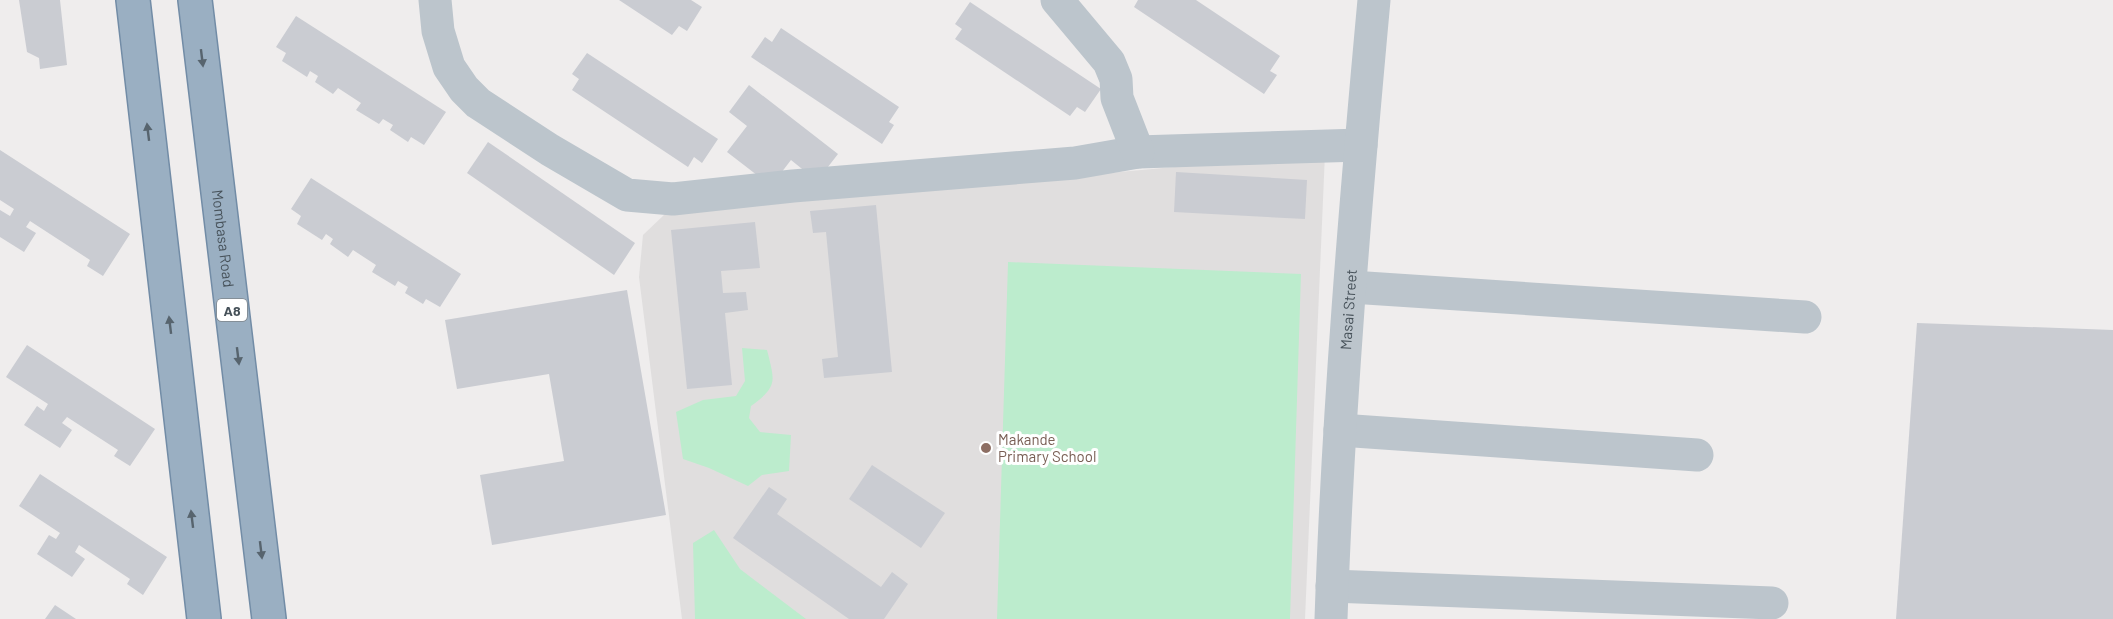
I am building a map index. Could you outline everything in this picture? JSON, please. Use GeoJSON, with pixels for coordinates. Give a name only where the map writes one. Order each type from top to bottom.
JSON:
{"type":"FeatureCollection","features":[{"type":"Feature","properties":{"kind":"highway"},"geometry":{"type":"LineString","coordinates":[[133,0],[204,619]]}},
{"type":"Feature","properties":{"kind":"highway","name":"Mombasa Road"},"geometry":{"type":"LineString","coordinates":[[195,0],[269,619]]}},
{"type":"Feature","properties":{"kind":"street"},"geometry":{"type":"LineString","coordinates":[[435,0],[438,32],[449,67],[478,103],[550,150],[627,195],[673,199],[794,186],[1075,163],[1138,152],[1361,144]]}},
{"type":"Feature","properties":{"kind":"street"},"geometry":{"type":"LineString","coordinates":[[1057,0],[1109,62],[1116,79],[1118,98],[1138,152]]}},
{"type":"Feature","properties":{"kind":"street","name":"Masai Street"},"geometry":{"type":"LineString","coordinates":[[1331,619],[1340,430],[1374,0]]}},
{"type":"Feature","properties":{"kind":"street"},"geometry":{"type":"LineString","coordinates":[[1351,287],[1805,317]]}},
{"type":"Feature","properties":{"kind":"street"},"geometry":{"type":"LineString","coordinates":[[1340,430],[1697,455]]}},
{"type":"Feature","properties":{"kind":"street"},"geometry":{"type":"LineString","coordinates":[[1332,586],[1772,603]]}},
{"type":"Feature","properties":{"kind":"shaded area","name":"Makande Primary School"},"geometry":{"type":"Polygon","coordinates":[[[1325,153],[1305,619],[682,619],[639,277],[643,235],[665,214],[1325,153]]]}},
{"type":"Feature","properties":{"kind":"green space"},"geometry":{"type":"Polygon","coordinates":[[[1008,262],[1301,274],[1290,619],[997,619],[1008,262]]]}},
{"type":"Feature","properties":{"kind":"green space"},"geometry":{"type":"Polygon","coordinates":[[[742,348],[767,350],[773,377],[770,388],[751,406],[749,418],[760,432],[791,435],[789,471],[762,475],[748,486],[683,459],[676,412],[703,400],[736,396],[745,381],[742,348]]]}},
{"type":"Feature","properties":{"kind":"green space"},"geometry":{"type":"Polygon","coordinates":[[[714,530],[740,569],[806,619],[695,619],[693,543],[714,530]]]}},
{"type":"Feature","properties":{"kind":"building"},"geometry":{"type":"Polygon","coordinates":[[[19,0],[60,0],[67,65],[40,69],[39,58],[27,52],[19,0]]]}},
{"type":"Feature","properties":{"kind":"building"},"geometry":{"type":"Polygon","coordinates":[[[619,0],[691,0],[702,7],[687,31],[679,26],[672,35],[619,0]]]}},
{"type":"Feature","properties":{"kind":"building"},"geometry":{"type":"Polygon","coordinates":[[[1138,0],[1196,0],[1280,56],[1270,71],[1277,75],[1264,94],[1134,7],[1138,0]]]}},
{"type":"Feature","properties":{"kind":"building"},"geometry":{"type":"Polygon","coordinates":[[[970,2],[1101,89],[1085,112],[1077,107],[1070,116],[955,39],[962,29],[955,24],[970,2]]]}},
{"type":"Feature","properties":{"kind":"building"},"geometry":{"type":"Polygon","coordinates":[[[296,16],[446,112],[424,145],[411,137],[408,142],[390,130],[393,125],[383,119],[379,124],[356,110],[361,103],[338,88],[333,94],[315,82],[318,76],[310,71],[307,77],[282,61],[286,53],[276,47],[296,16]]]}},
{"type":"Feature","properties":{"kind":"building"},"geometry":{"type":"Polygon","coordinates":[[[781,28],[899,107],[889,122],[894,125],[882,144],[751,57],[765,37],[772,42],[781,28]]]}},
{"type":"Feature","properties":{"kind":"building"},"geometry":{"type":"Polygon","coordinates":[[[587,53],[718,139],[702,163],[694,157],[688,167],[572,90],[579,79],[572,74],[587,53]]]}},
{"type":"Feature","properties":{"kind":"building"},"geometry":{"type":"Polygon","coordinates":[[[749,85],[838,154],[817,181],[791,160],[771,186],[727,152],[747,126],[729,112],[749,85]]]}},
{"type":"Feature","properties":{"kind":"building"},"geometry":{"type":"Polygon","coordinates":[[[488,142],[635,243],[614,275],[467,173],[488,142]]]}},
{"type":"Feature","properties":{"kind":"building"},"geometry":{"type":"Polygon","coordinates":[[[0,150],[130,234],[103,276],[87,266],[90,260],[30,221],[26,227],[36,233],[24,252],[0,237],[0,210],[10,216],[14,209],[0,200],[0,150]]]}},
{"type":"Feature","properties":{"kind":"building"},"geometry":{"type":"Polygon","coordinates":[[[1176,172],[1307,180],[1305,219],[1174,212],[1176,172]]]}},
{"type":"Feature","properties":{"kind":"building"},"geometry":{"type":"Polygon","coordinates":[[[311,178],[461,274],[440,307],[426,299],[423,304],[405,293],[408,287],[398,281],[395,286],[372,272],[376,265],[353,250],[348,257],[330,244],[333,239],[326,234],[322,240],[297,224],[301,216],[291,209],[311,178]]]}},
{"type":"Feature","properties":{"kind":"building"},"geometry":{"type":"Polygon","coordinates":[[[876,205],[892,372],[824,378],[822,359],[838,357],[826,232],[813,233],[810,211],[876,205]]]}},
{"type":"Feature","properties":{"kind":"building"},"geometry":{"type":"Polygon","coordinates":[[[755,222],[760,268],[721,271],[723,293],[746,292],[748,310],[725,313],[732,385],[687,389],[671,230],[755,222]]]}},
{"type":"Feature","properties":{"kind":"building"},"geometry":{"type":"Polygon","coordinates":[[[627,290],[666,515],[492,545],[480,475],[564,461],[549,374],[457,389],[445,320],[627,290]]]}},
{"type":"Feature","properties":{"kind":"building"},"geometry":{"type":"Polygon","coordinates":[[[1917,323],[2113,330],[2113,619],[1896,619],[1917,323]]]}},
{"type":"Feature","properties":{"kind":"building"},"geometry":{"type":"Polygon","coordinates":[[[27,345],[155,429],[130,466],[114,456],[118,450],[67,417],[62,423],[72,430],[60,448],[24,425],[37,406],[44,411],[48,404],[6,377],[27,345]]]}},
{"type":"Feature","properties":{"kind":"building"},"geometry":{"type":"Polygon","coordinates":[[[872,465],[945,513],[921,548],[849,499],[872,465]]]}},
{"type":"Feature","properties":{"kind":"building"},"geometry":{"type":"Polygon","coordinates":[[[40,474],[167,557],[143,595],[127,584],[130,579],[79,545],[75,552],[85,559],[72,577],[37,554],[49,535],[56,539],[60,533],[19,506],[40,474]]]}},
{"type":"Feature","properties":{"kind":"building"},"geometry":{"type":"Polygon","coordinates":[[[769,487],[787,499],[777,514],[881,587],[892,572],[908,584],[884,619],[849,619],[733,538],[769,487]]]}},
{"type":"Feature","properties":{"kind":"building"},"geometry":{"type":"Polygon","coordinates":[[[55,605],[76,619],[45,619],[55,605]]]}},
{"type":"Feature","properties":{"kind":"place","name":"Makande Primary School"},"geometry":{"type":"Point","coordinates":[986,448]}}]}
